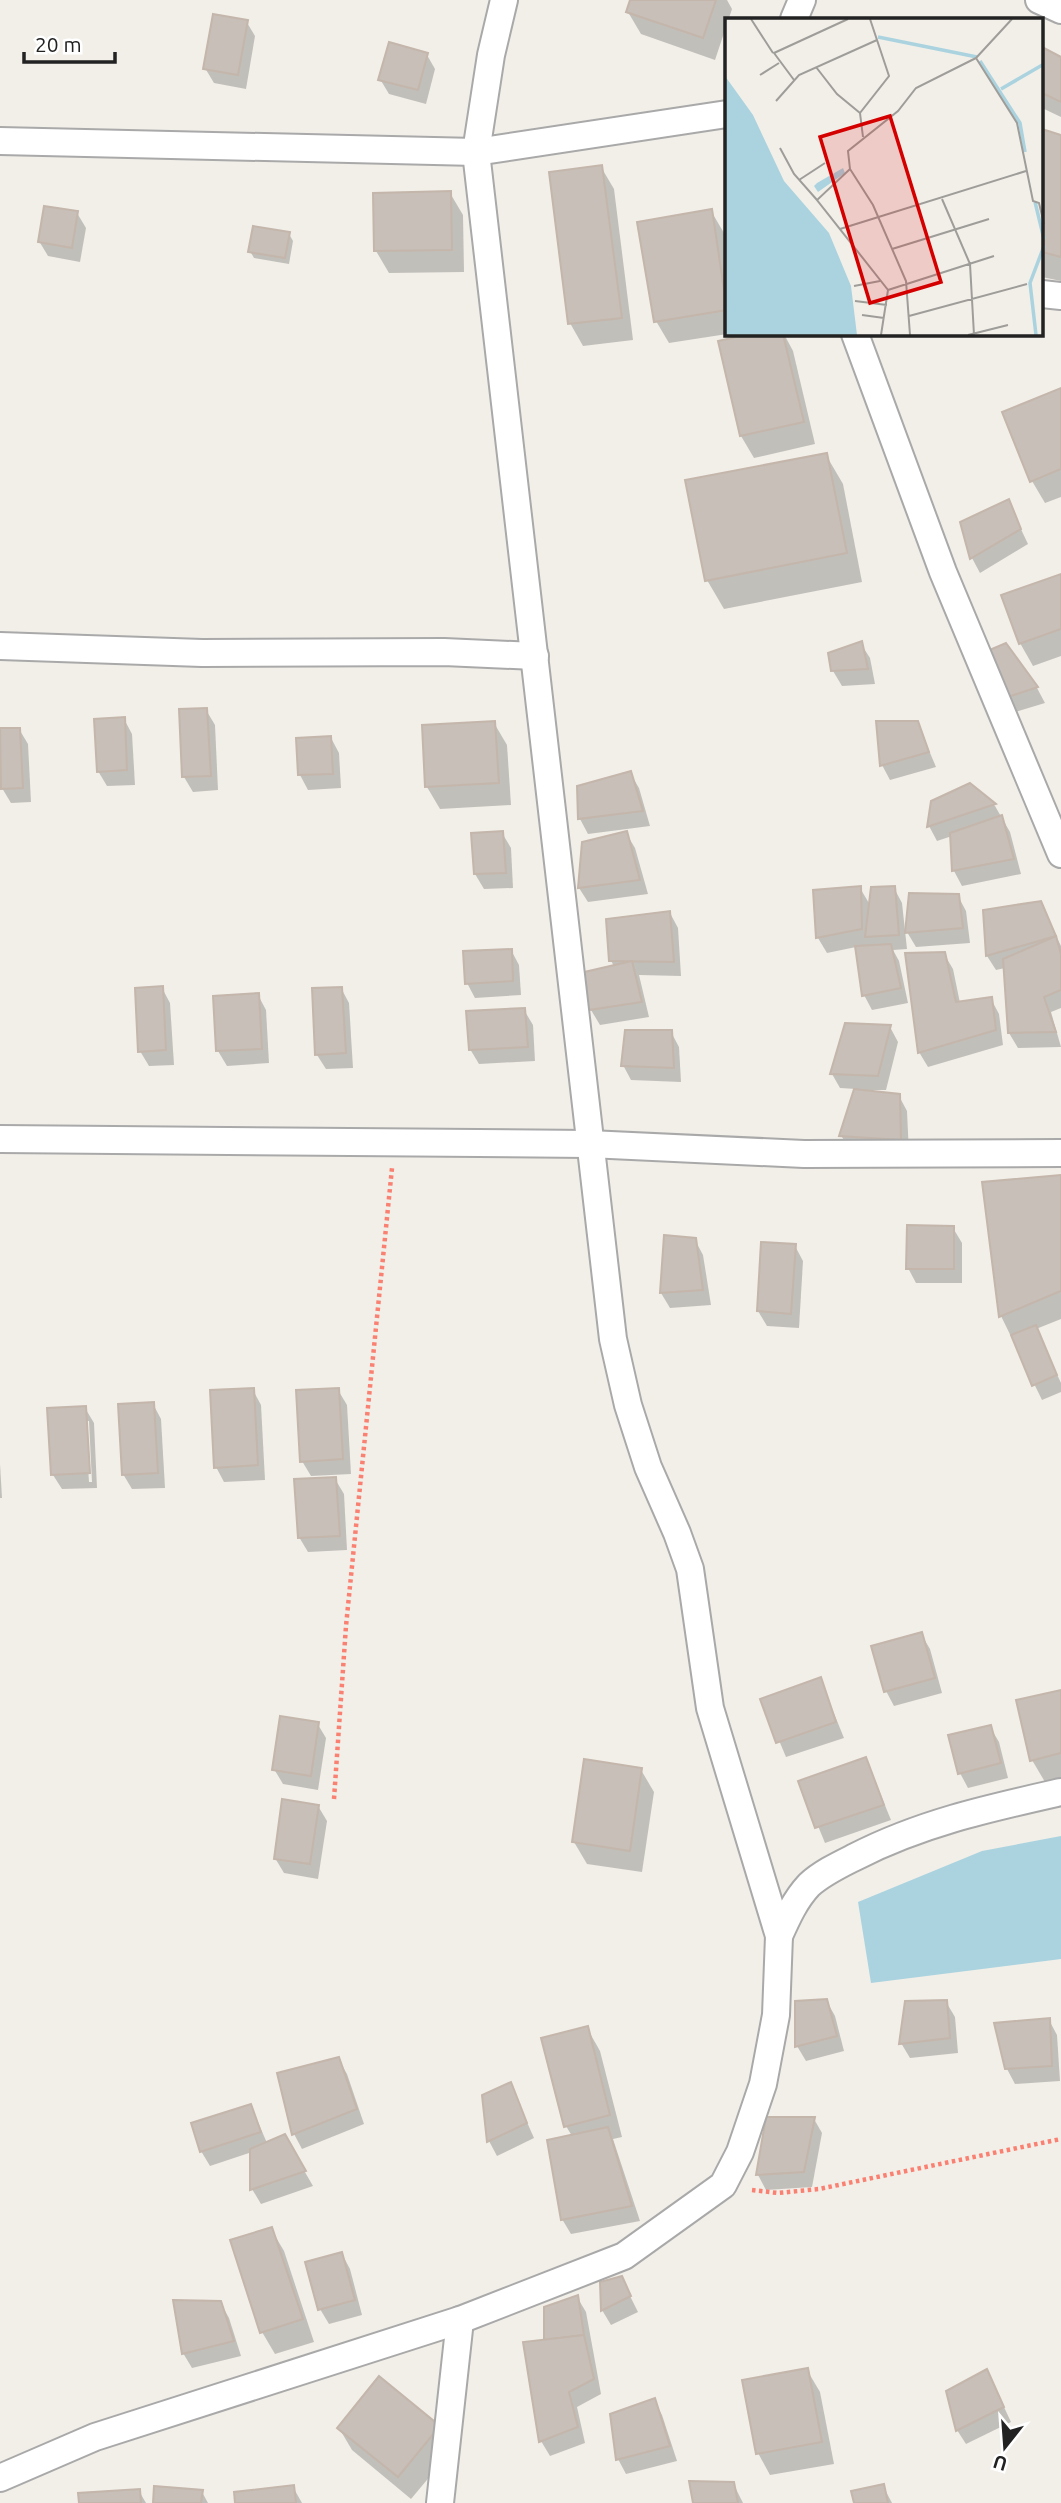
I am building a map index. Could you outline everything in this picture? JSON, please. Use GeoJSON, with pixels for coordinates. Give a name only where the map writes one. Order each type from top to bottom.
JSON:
{"type":"FeatureCollection","features":[{"type":"Feature","properties":{"kind":"street"},"geometry":{"type":"LineString","coordinates":[[0,2478],[94,2437],[460,2320],[624,2256],[723,2185],[740,2152],[763,2084],[776,2015],[779,1936],[710,1708],[690,1569],[648,1468],[628,1405],[613,1339],[476,152],[491,55],[504,0]]}},
{"type":"Feature","properties":{"kind":"street"},"geometry":{"type":"LineString","coordinates":[[794,18],[802,0]]}},
{"type":"Feature","properties":{"kind":"street"},"geometry":{"type":"LineString","coordinates":[[1039,0],[1061,10]]}},
{"type":"Feature","properties":{"kind":"street"},"geometry":{"type":"LineString","coordinates":[[0,141],[476,152],[725,114]]}},
{"type":"Feature","properties":{"kind":"street"},"geometry":{"type":"LineString","coordinates":[[856,336],[943,572],[1061,854]]}},
{"type":"Feature","properties":{"kind":"street"},"geometry":{"type":"LineString","coordinates":[[0,646],[202,653],[444,652],[535,656]]}},
{"type":"Feature","properties":{"kind":"street"},"geometry":{"type":"LineString","coordinates":[[0,1139],[589,1144],[804,1154],[1061,1153]]}},
{"type":"Feature","properties":{"kind":"street"},"geometry":{"type":"LineString","coordinates":[[779,1936],[792,1906],[809,1886],[824,1874],[874,1847],[914,1830],[967,1813],[1061,1792]]}},
{"type":"Feature","properties":{"kind":"street"},"geometry":{"type":"LineString","coordinates":[[440,2503],[460,2320]]}},
{"type":"Feature","properties":{"kind":"path"},"geometry":{"type":"LineString","coordinates":[[334,1799],[346,1626],[395,1142]]}},
{"type":"Feature","properties":{"kind":"path"},"geometry":{"type":"LineString","coordinates":[[723,2185],[778,2193],[818,2189],[1061,2139]]}},
{"type":"Feature","properties":{"kind":"water"},"geometry":{"type":"Polygon","coordinates":[[[1061,1836],[1061,1959],[871,1983],[858,1902],[982,1851],[1061,1836]]]}},
{"type":"Feature","properties":{"kind":"building"},"geometry":{"type":"Polygon","coordinates":[[[630,0],[716,0],[703,38],[626,12],[630,0]]]}},
{"type":"Feature","properties":{"kind":"building"},"geometry":{"type":"Polygon","coordinates":[[[213,14],[248,20],[238,75],[203,69],[213,14]]]}},
{"type":"Feature","properties":{"kind":"building"},"geometry":{"type":"Polygon","coordinates":[[[389,42],[428,53],[418,90],[378,80],[389,42]]]}},
{"type":"Feature","properties":{"kind":"building"},"geometry":{"type":"Polygon","coordinates":[[[1044,48],[1061,57],[1061,102],[1044,94],[1044,48]]]}},
{"type":"Feature","properties":{"kind":"building"},"geometry":{"type":"Polygon","coordinates":[[[1044,130],[1061,135],[1061,257],[1044,253],[1044,130]]]}},
{"type":"Feature","properties":{"kind":"building"},"geometry":{"type":"Polygon","coordinates":[[[602,165],[622,318],[568,324],[549,172],[602,165]]]}},
{"type":"Feature","properties":{"kind":"building"},"geometry":{"type":"Polygon","coordinates":[[[451,191],[452,250],[374,251],[373,193],[451,191]]]}},
{"type":"Feature","properties":{"kind":"building"},"geometry":{"type":"Polygon","coordinates":[[[44,206],[78,211],[72,248],[38,242],[44,206]]]}},
{"type":"Feature","properties":{"kind":"building"},"geometry":{"type":"Polygon","coordinates":[[[712,209],[725,310],[654,322],[637,222],[712,209]]]}},
{"type":"Feature","properties":{"kind":"building"},"geometry":{"type":"Polygon","coordinates":[[[253,226],[290,232],[285,258],[248,252],[253,226]]]}},
{"type":"Feature","properties":{"kind":"building"},"geometry":{"type":"Polygon","coordinates":[[[740,336],[783,336],[804,422],[740,436],[718,341],[740,336]]]}},
{"type":"Feature","properties":{"kind":"building"},"geometry":{"type":"Polygon","coordinates":[[[1061,388],[1061,469],[1030,482],[1002,412],[1061,388]]]}},
{"type":"Feature","properties":{"kind":"building"},"geometry":{"type":"Polygon","coordinates":[[[827,453],[847,553],[705,581],[685,480],[827,453]]]}},
{"type":"Feature","properties":{"kind":"building"},"geometry":{"type":"Polygon","coordinates":[[[1009,499],[1021,529],[970,559],[960,522],[1009,499]]]}},
{"type":"Feature","properties":{"kind":"building"},"geometry":{"type":"Polygon","coordinates":[[[1061,574],[1061,629],[1019,644],[1001,595],[1061,574]]]}},
{"type":"Feature","properties":{"kind":"building"},"geometry":{"type":"Polygon","coordinates":[[[862,641],[868,669],[831,671],[828,653],[862,641]]]}},
{"type":"Feature","properties":{"kind":"building"},"geometry":{"type":"Polygon","coordinates":[[[1006,643],[1038,687],[1005,698],[987,651],[1006,643]]]}},
{"type":"Feature","properties":{"kind":"building"},"geometry":{"type":"Polygon","coordinates":[[[207,708],[211,776],[182,777],[179,709],[207,708]]]}},
{"type":"Feature","properties":{"kind":"building"},"geometry":{"type":"Polygon","coordinates":[[[125,717],[127,770],[97,772],[94,719],[125,717]]]}},
{"type":"Feature","properties":{"kind":"building"},"geometry":{"type":"Polygon","coordinates":[[[495,721],[499,783],[425,787],[422,725],[495,721]]]}},
{"type":"Feature","properties":{"kind":"building"},"geometry":{"type":"Polygon","coordinates":[[[876,721],[918,721],[929,752],[880,766],[876,721]]]}},
{"type":"Feature","properties":{"kind":"building"},"geometry":{"type":"Polygon","coordinates":[[[0,728],[20,728],[23,788],[1,789],[0,728]]]}},
{"type":"Feature","properties":{"kind":"building"},"geometry":{"type":"Polygon","coordinates":[[[331,736],[333,774],[298,775],[296,738],[331,736]]]}},
{"type":"Feature","properties":{"kind":"building"},"geometry":{"type":"Polygon","coordinates":[[[631,771],[643,811],[578,819],[577,786],[631,771]]]}},
{"type":"Feature","properties":{"kind":"building"},"geometry":{"type":"Polygon","coordinates":[[[970,783],[996,804],[927,827],[931,801],[970,783]]]}},
{"type":"Feature","properties":{"kind":"building"},"geometry":{"type":"Polygon","coordinates":[[[1002,815],[1014,859],[952,871],[950,833],[1002,815]]]}},
{"type":"Feature","properties":{"kind":"building"},"geometry":{"type":"Polygon","coordinates":[[[503,831],[506,873],[474,874],[471,833],[503,831]]]}},
{"type":"Feature","properties":{"kind":"building"},"geometry":{"type":"Polygon","coordinates":[[[627,831],[640,880],[578,888],[582,842],[627,831]]]}},
{"type":"Feature","properties":{"kind":"building"},"geometry":{"type":"Polygon","coordinates":[[[861,886],[862,929],[816,938],[813,890],[861,886]]]}},
{"type":"Feature","properties":{"kind":"building"},"geometry":{"type":"Polygon","coordinates":[[[895,886],[899,935],[865,937],[871,887],[895,886]]]}},
{"type":"Feature","properties":{"kind":"building"},"geometry":{"type":"Polygon","coordinates":[[[909,893],[959,894],[963,928],[905,933],[909,893]]]}},
{"type":"Feature","properties":{"kind":"building"},"geometry":{"type":"Polygon","coordinates":[[[1041,901],[1056,936],[986,956],[983,910],[1041,901]]]}},
{"type":"Feature","properties":{"kind":"building"},"geometry":{"type":"Polygon","coordinates":[[[670,911],[674,962],[609,961],[606,919],[670,911]]]}},
{"type":"Feature","properties":{"kind":"building"},"geometry":{"type":"Polygon","coordinates":[[[1056,936],[1061,954],[1061,990],[1044,997],[1056,1032],[1008,1033],[1003,959],[1056,936]]]}},
{"type":"Feature","properties":{"kind":"building"},"geometry":{"type":"Polygon","coordinates":[[[891,944],[901,988],[862,996],[855,946],[891,944]]]}},
{"type":"Feature","properties":{"kind":"building"},"geometry":{"type":"Polygon","coordinates":[[[512,949],[513,981],[465,984],[463,951],[512,949]]]}},
{"type":"Feature","properties":{"kind":"building"},"geometry":{"type":"Polygon","coordinates":[[[945,952],[956,1002],[992,997],[996,1030],[918,1053],[905,953],[945,952]]]}},
{"type":"Feature","properties":{"kind":"building"},"geometry":{"type":"Polygon","coordinates":[[[632,961],[642,1002],[589,1010],[584,972],[632,961]]]}},
{"type":"Feature","properties":{"kind":"building"},"geometry":{"type":"Polygon","coordinates":[[[163,986],[166,1050],[138,1052],[135,988],[163,986]]]}},
{"type":"Feature","properties":{"kind":"building"},"geometry":{"type":"Polygon","coordinates":[[[342,987],[346,1053],[315,1055],[312,988],[342,987]]]}},
{"type":"Feature","properties":{"kind":"building"},"geometry":{"type":"Polygon","coordinates":[[[259,993],[262,1049],[216,1051],[213,996],[259,993]]]}},
{"type":"Feature","properties":{"kind":"building"},"geometry":{"type":"Polygon","coordinates":[[[525,1008],[528,1047],[469,1050],[466,1011],[525,1008]]]}},
{"type":"Feature","properties":{"kind":"building"},"geometry":{"type":"Polygon","coordinates":[[[845,1023],[891,1025],[878,1076],[830,1074],[845,1023]]]}},
{"type":"Feature","properties":{"kind":"building"},"geometry":{"type":"Polygon","coordinates":[[[625,1030],[672,1030],[674,1068],[621,1066],[625,1030]]]}},
{"type":"Feature","properties":{"kind":"building"},"geometry":{"type":"Polygon","coordinates":[[[854,1089],[900,1094],[901,1140],[839,1136],[854,1089]]]}},
{"type":"Feature","properties":{"kind":"building"},"geometry":{"type":"Polygon","coordinates":[[[1061,1175],[1061,1291],[999,1317],[982,1182],[1061,1175]]]}},
{"type":"Feature","properties":{"kind":"building"},"geometry":{"type":"Polygon","coordinates":[[[907,1225],[954,1226],[954,1269],[906,1269],[907,1225]]]}},
{"type":"Feature","properties":{"kind":"building"},"geometry":{"type":"Polygon","coordinates":[[[664,1235],[696,1238],[703,1290],[660,1293],[664,1235]]]}},
{"type":"Feature","properties":{"kind":"building"},"geometry":{"type":"Polygon","coordinates":[[[761,1242],[796,1244],[791,1314],[757,1311],[761,1242]]]}},
{"type":"Feature","properties":{"kind":"building"},"geometry":{"type":"Polygon","coordinates":[[[1036,1325],[1057,1375],[1032,1386],[1011,1335],[1036,1325]]]}},
{"type":"Feature","properties":{"kind":"building"},"geometry":{"type":"Polygon","coordinates":[[[254,1388],[258,1465],[214,1468],[210,1390],[254,1388]]]}},
{"type":"Feature","properties":{"kind":"building"},"geometry":{"type":"Polygon","coordinates":[[[339,1388],[343,1459],[300,1462],[296,1390],[339,1388]]]}},
{"type":"Feature","properties":{"kind":"building"},"geometry":{"type":"Polygon","coordinates":[[[154,1402],[158,1473],[122,1475],[118,1404],[154,1402]]]}},
{"type":"Feature","properties":{"kind":"building"},"geometry":{"type":"Polygon","coordinates":[[[86,1406],[90,1473],[51,1475],[47,1408],[86,1406]]]}},
{"type":"Feature","properties":{"kind":"building"},"geometry":{"type":"Polygon","coordinates":[[[336,1477],[340,1536],[298,1538],[294,1479],[336,1477]]]}},
{"type":"Feature","properties":{"kind":"building"},"geometry":{"type":"Polygon","coordinates":[[[922,1632],[935,1678],[884,1692],[871,1646],[922,1632]]]}},
{"type":"Feature","properties":{"kind":"building"},"geometry":{"type":"Polygon","coordinates":[[[821,1677],[836,1722],[776,1743],[760,1699],[821,1677]]]}},
{"type":"Feature","properties":{"kind":"building"},"geometry":{"type":"Polygon","coordinates":[[[1061,1690],[1061,1753],[1030,1761],[1016,1700],[1061,1690]]]}},
{"type":"Feature","properties":{"kind":"building"},"geometry":{"type":"Polygon","coordinates":[[[280,1716],[319,1722],[311,1776],[272,1770],[280,1716]]]}},
{"type":"Feature","properties":{"kind":"building"},"geometry":{"type":"Polygon","coordinates":[[[991,1725],[1001,1763],[958,1774],[948,1735],[991,1725]]]}},
{"type":"Feature","properties":{"kind":"building"},"geometry":{"type":"Polygon","coordinates":[[[866,1757],[884,1805],[815,1828],[798,1781],[866,1757]]]}},
{"type":"Feature","properties":{"kind":"building"},"geometry":{"type":"Polygon","coordinates":[[[584,1759],[642,1768],[630,1851],[572,1842],[584,1759]]]}},
{"type":"Feature","properties":{"kind":"building"},"geometry":{"type":"Polygon","coordinates":[[[282,1799],[319,1805],[310,1864],[274,1859],[282,1799]]]}},
{"type":"Feature","properties":{"kind":"building"},"geometry":{"type":"Polygon","coordinates":[[[827,1999],[837,2036],[795,2047],[795,2001],[827,1999]]]}},
{"type":"Feature","properties":{"kind":"building"},"geometry":{"type":"Polygon","coordinates":[[[947,2000],[950,2038],[899,2044],[905,2001],[947,2000]]]}},
{"type":"Feature","properties":{"kind":"building"},"geometry":{"type":"Polygon","coordinates":[[[1050,2018],[1052,2066],[1005,2069],[994,2023],[1050,2018]]]}},
{"type":"Feature","properties":{"kind":"building"},"geometry":{"type":"Polygon","coordinates":[[[588,2026],[610,2115],[564,2127],[541,2038],[588,2026]]]}},
{"type":"Feature","properties":{"kind":"building"},"geometry":{"type":"Polygon","coordinates":[[[339,2057],[357,2109],[292,2135],[277,2073],[339,2057]]]}},
{"type":"Feature","properties":{"kind":"building"},"geometry":{"type":"Polygon","coordinates":[[[511,2082],[527,2123],[487,2142],[482,2095],[511,2082]]]}},
{"type":"Feature","properties":{"kind":"building"},"geometry":{"type":"Polygon","coordinates":[[[251,2104],[261,2132],[200,2152],[191,2123],[251,2104]]]}},
{"type":"Feature","properties":{"kind":"building"},"geometry":{"type":"Polygon","coordinates":[[[766,2117],[815,2117],[804,2172],[756,2175],[766,2117]]]}},
{"type":"Feature","properties":{"kind":"building"},"geometry":{"type":"Polygon","coordinates":[[[608,2127],[632,2206],[561,2220],[547,2140],[608,2127]]]}},
{"type":"Feature","properties":{"kind":"building"},"geometry":{"type":"Polygon","coordinates":[[[285,2134],[306,2171],[250,2190],[250,2149],[285,2134]]]}},
{"type":"Feature","properties":{"kind":"building"},"geometry":{"type":"Polygon","coordinates":[[[272,2227],[303,2319],[260,2333],[230,2240],[272,2227]]]}},
{"type":"Feature","properties":{"kind":"building"},"geometry":{"type":"Polygon","coordinates":[[[342,2252],[355,2300],[318,2310],[305,2262],[342,2252]]]}},
{"type":"Feature","properties":{"kind":"building"},"geometry":{"type":"Polygon","coordinates":[[[622,2276],[631,2296],[601,2311],[600,2282],[622,2276]]]}},
{"type":"Feature","properties":{"kind":"building"},"geometry":{"type":"Polygon","coordinates":[[[578,2295],[584,2335],[544,2340],[544,2307],[578,2295]]]}},
{"type":"Feature","properties":{"kind":"building"},"geometry":{"type":"Polygon","coordinates":[[[173,2300],[221,2301],[234,2341],[182,2354],[173,2300]]]}},
{"type":"Feature","properties":{"kind":"building"},"geometry":{"type":"Polygon","coordinates":[[[584,2335],[594,2379],[569,2392],[578,2427],[539,2442],[523,2342],[584,2335]]]}},
{"type":"Feature","properties":{"kind":"building"},"geometry":{"type":"Polygon","coordinates":[[[808,2368],[822,2442],[756,2454],[742,2380],[808,2368]]]}},
{"type":"Feature","properties":{"kind":"building"},"geometry":{"type":"Polygon","coordinates":[[[987,2369],[1004,2407],[956,2431],[946,2391],[987,2369]]]}},
{"type":"Feature","properties":{"kind":"building"},"geometry":{"type":"Polygon","coordinates":[[[379,2376],[440,2426],[398,2477],[337,2428],[379,2376]]]}},
{"type":"Feature","properties":{"kind":"building"},"geometry":{"type":"Polygon","coordinates":[[[655,2398],[670,2446],[616,2460],[610,2414],[655,2398]]]}},
{"type":"Feature","properties":{"kind":"building"},"geometry":{"type":"Polygon","coordinates":[[[689,2481],[734,2482],[738,2503],[693,2503],[689,2481]]]}},
{"type":"Feature","properties":{"kind":"building"},"geometry":{"type":"Polygon","coordinates":[[[884,2484],[888,2503],[854,2503],[851,2491],[884,2484]]]}},
{"type":"Feature","properties":{"kind":"building"},"geometry":{"type":"Polygon","coordinates":[[[294,2485],[296,2503],[235,2503],[234,2492],[294,2485]]]}},
{"type":"Feature","properties":{"kind":"building"},"geometry":{"type":"Polygon","coordinates":[[[154,2486],[203,2490],[201,2503],[153,2503],[154,2486]]]}},
{"type":"Feature","properties":{"kind":"building"},"geometry":{"type":"Polygon","coordinates":[[[140,2489],[141,2503],[79,2503],[78,2493],[140,2489]]]}}]}
